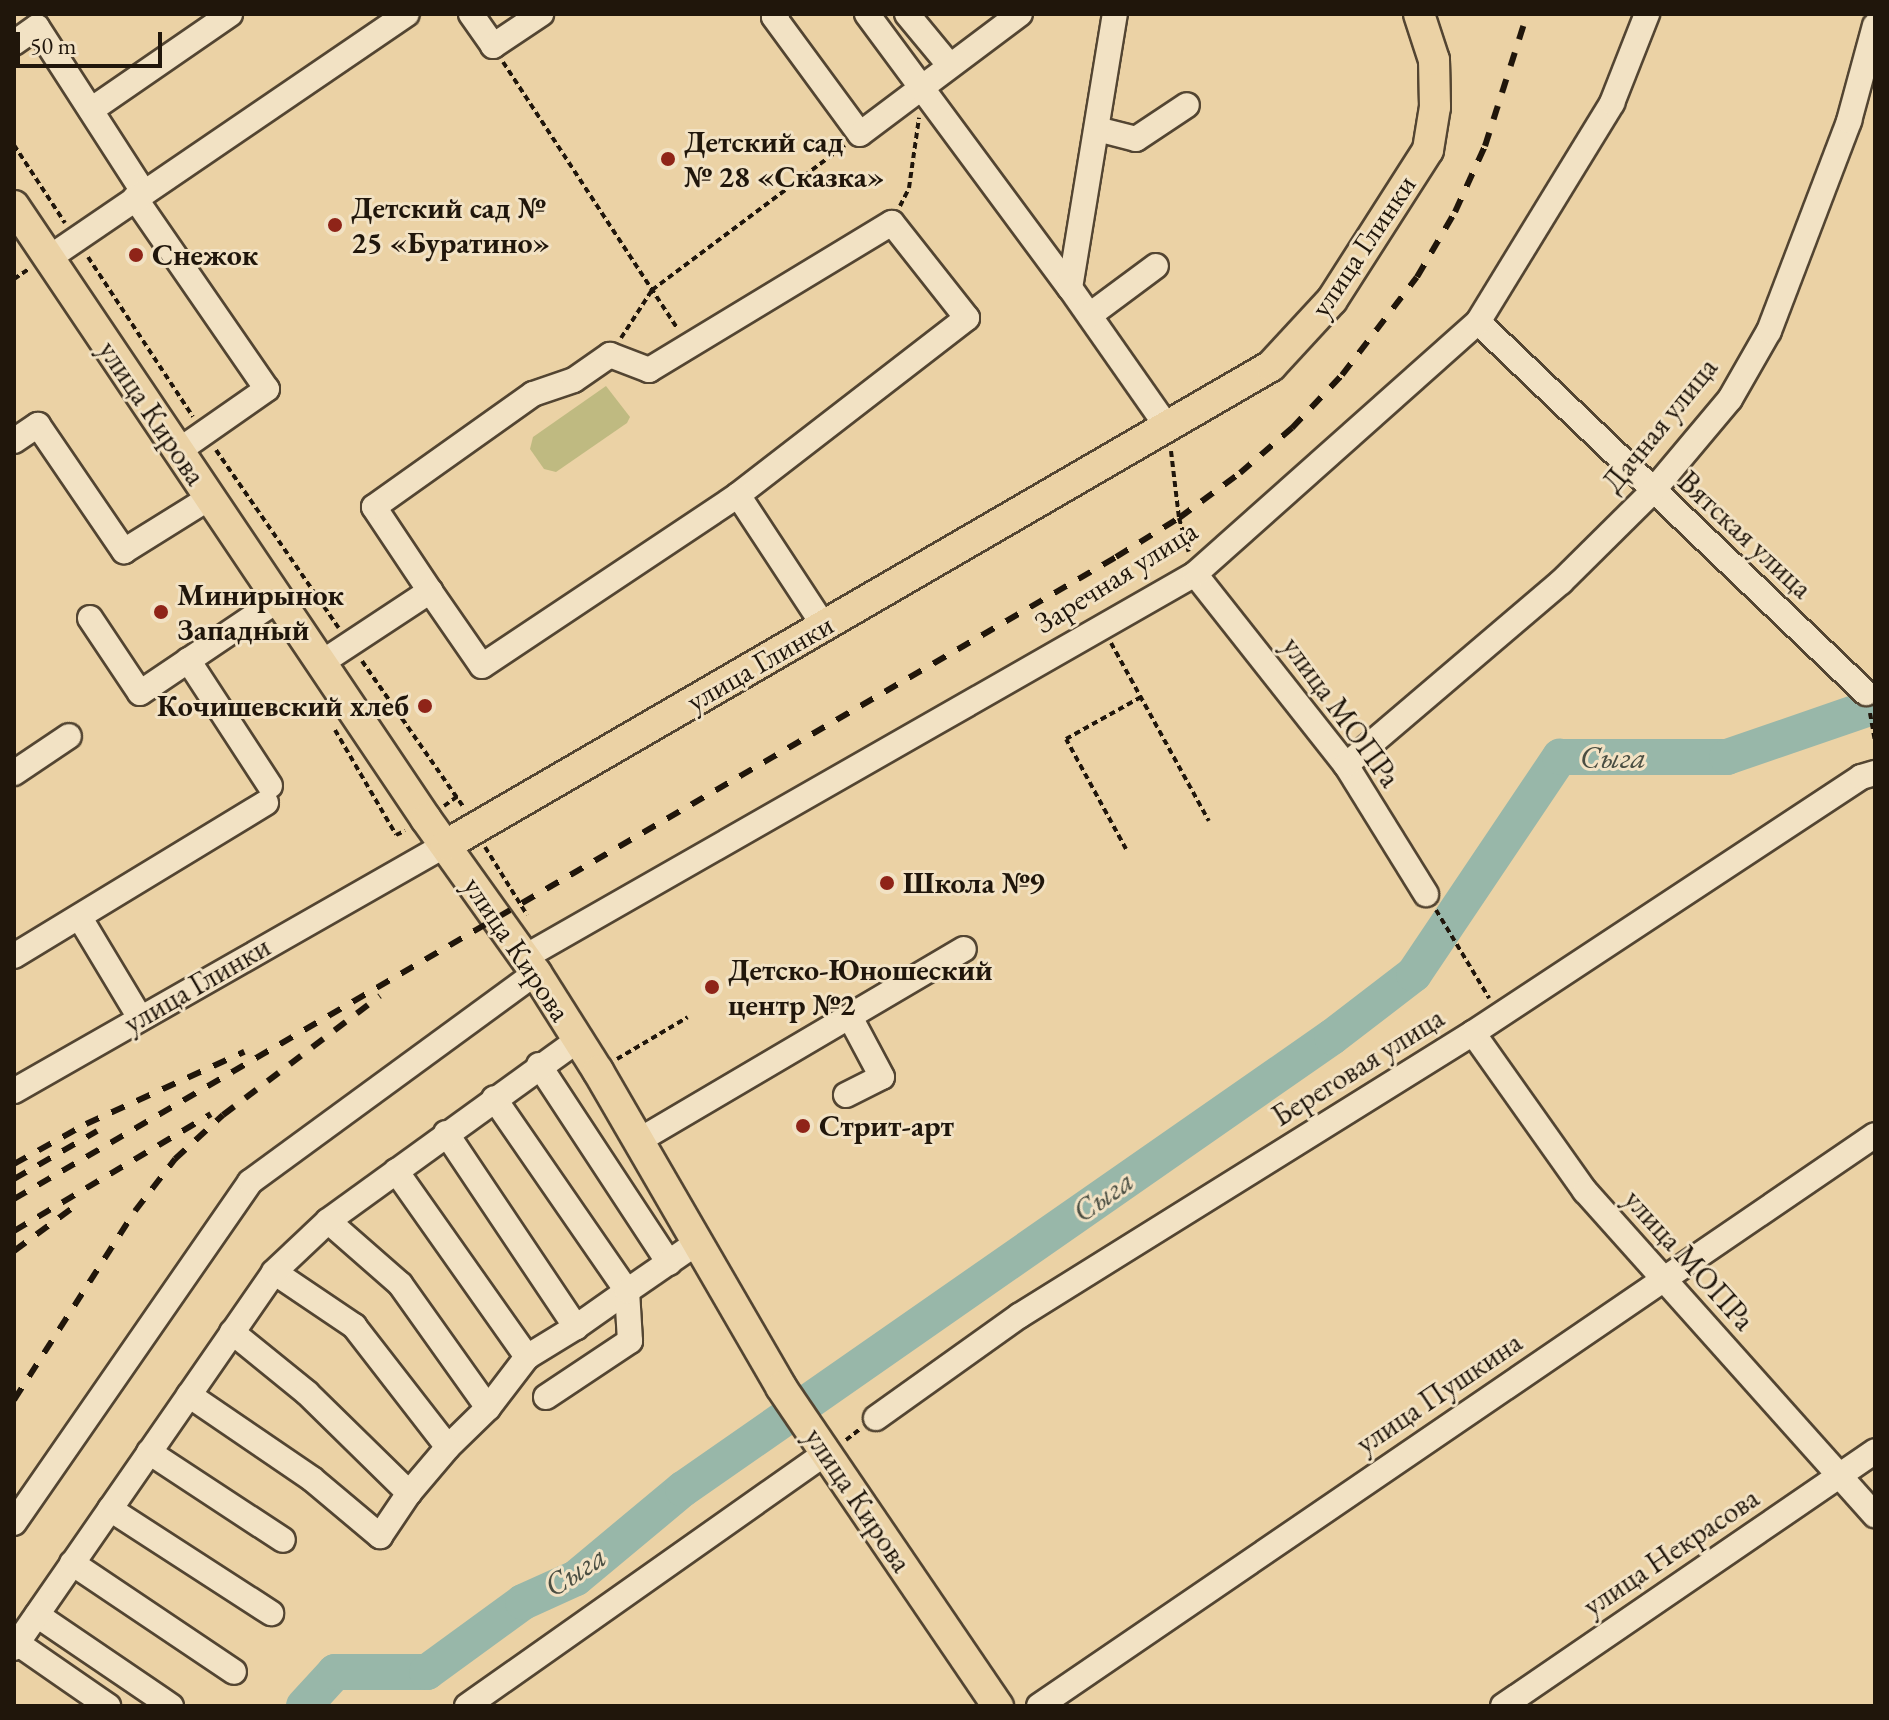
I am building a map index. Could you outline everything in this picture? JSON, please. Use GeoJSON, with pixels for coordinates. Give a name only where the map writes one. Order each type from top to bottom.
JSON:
{"type":"FeatureCollection","features":[{"type":"Feature","properties":{"kind":"main road","name":"улица Глинки"},"geometry":{"type":"LineString","coordinates":[[446,845],[1271,366],[1332,300],[1428,150],[1435,107],[1434,60],[1419,14]]}},
{"type":"Feature","properties":{"kind":"main road","name":"улица Кирова"},"geometry":{"type":"LineString","coordinates":[[14,206],[278,600],[530,965],[598,1071],[781,1387],[998,1706]]}},
{"type":"Feature","properties":{"kind":"street"},"geometry":{"type":"LineString","coordinates":[[91,110],[230,14]]}},
{"type":"Feature","properties":{"kind":"street"},"geometry":{"type":"LineString","coordinates":[[49,258],[379,22],[407,14]]}},
{"type":"Feature","properties":{"kind":"street"},"geometry":{"type":"LineString","coordinates":[[471,14],[493,46],[541,14]]}},
{"type":"Feature","properties":{"kind":"street"},"geometry":{"type":"LineString","coordinates":[[777,14],[774,17],[860,134],[1020,14]]}},
{"type":"Feature","properties":{"kind":"street"},"geometry":{"type":"LineString","coordinates":[[867,14],[1090,315],[1168,428]]}},
{"type":"Feature","properties":{"kind":"street"},"geometry":{"type":"LineString","coordinates":[[907,14],[950,66]]}},
{"type":"Feature","properties":{"kind":"street"},"geometry":{"type":"LineString","coordinates":[[1070,288],[1115,14]]}},
{"type":"Feature","properties":{"kind":"street","name":"Заречная улица"},"geometry":{"type":"LineString","coordinates":[[14,1523],[250,1182],[530,965],[1195,574],[1478,322],[1612,103],[1647,14]]}},
{"type":"Feature","properties":{"kind":"street","name":"Дачная улица"},"geometry":{"type":"LineString","coordinates":[[1346,765],[1561,582],[1652,492],[1730,399],[1769,331],[1849,121],[1875,25]]}},
{"type":"Feature","properties":{"kind":"street"},"geometry":{"type":"LineString","coordinates":[[14,43],[37,27],[91,110],[140,195],[267,389],[178,451]]}},
{"type":"Feature","properties":{"kind":"street"},"geometry":{"type":"LineString","coordinates":[[1097,129],[1136,139],[1187,105]]}},
{"type":"Feature","properties":{"kind":"street"},"geometry":{"type":"LineString","coordinates":[[892,223],[967,318],[738,495],[482,666],[374,507],[533,394],[574,380],[610,355],[649,370],[892,223]]}},
{"type":"Feature","properties":{"kind":"street"},"geometry":{"type":"LineString","coordinates":[[1090,315],[1156,266]]}},
{"type":"Feature","properties":{"kind":"street","name":"Вятская улица"},"geometry":{"type":"LineString","coordinates":[[1478,322],[1652,492],[1866,693]]}},
{"type":"Feature","properties":{"kind":"street"},"geometry":{"type":"LineString","coordinates":[[14,441],[38,425],[124,551],[209,498]]}},
{"type":"Feature","properties":{"kind":"street"},"geometry":{"type":"LineString","coordinates":[[738,495],[824,626]]}},
{"type":"Feature","properties":{"kind":"street","name":"улица МОПРа"},"geometry":{"type":"LineString","coordinates":[[1195,574],[1346,765],[1431,902]]}},
{"type":"Feature","properties":{"kind":"street"},"geometry":{"type":"LineString","coordinates":[[321,663],[430,591]]}},
{"type":"Feature","properties":{"kind":"street"},"geometry":{"type":"LineString","coordinates":[[90,618],[140,693],[278,600]]}},
{"type":"Feature","properties":{"kind":"street"},"geometry":{"type":"LineString","coordinates":[[14,956],[80,918],[268,795],[188,660]]}},
{"type":"Feature","properties":{"kind":"street"},"geometry":{"type":"LineString","coordinates":[[14,773],[69,736]]}},
{"type":"Feature","properties":{"kind":"street","name":"Береговая улица"},"geometry":{"type":"LineString","coordinates":[[876,1418],[1019,1316],[1473,1033],[1861,777],[1875,773]]}},
{"type":"Feature","properties":{"kind":"street","name":"улица Глинки"},"geometry":{"type":"LineString","coordinates":[[14,1091],[446,845]]}},
{"type":"Feature","properties":{"kind":"street"},"geometry":{"type":"LineString","coordinates":[[80,918],[140,1018]]}},
{"type":"Feature","properties":{"kind":"street"},"geometry":{"type":"LineString","coordinates":[[638,1141],[964,949]]}},
{"type":"Feature","properties":{"kind":"street"},"geometry":{"type":"LineString","coordinates":[[846,1095],[882,1077],[850,1017]]}},
{"type":"Feature","properties":{"kind":"street","name":"улица МОПРа"},"geometry":{"type":"LineString","coordinates":[[1473,1033],[1585,1191],[1661,1280],[1875,1515]]}},
{"type":"Feature","properties":{"kind":"street"},"geometry":{"type":"LineString","coordinates":[[108,1706],[16,1646],[274,1272],[328,1221],[539,1065],[578,1040]]}},
{"type":"Feature","properties":{"kind":"street"},"geometry":{"type":"LineString","coordinates":[[539,1065],[669,1263]]}},
{"type":"Feature","properties":{"kind":"street"},"geometry":{"type":"LineString","coordinates":[[494,1098],[627,1291],[630,1341],[546,1397]]}},
{"type":"Feature","properties":{"kind":"street"},"geometry":{"type":"LineString","coordinates":[[446,1133],[576,1327]]}},
{"type":"Feature","properties":{"kind":"street","name":"улица Пушкина"},"geometry":{"type":"LineString","coordinates":[[1039,1706],[1875,1135]]}},
{"type":"Feature","properties":{"kind":"street"},"geometry":{"type":"LineString","coordinates":[[396,1171],[527,1357]]}},
{"type":"Feature","properties":{"kind":"street"},"geometry":{"type":"LineString","coordinates":[[328,1221],[400,1284],[488,1408]]}},
{"type":"Feature","properties":{"kind":"street"},"geometry":{"type":"LineString","coordinates":[[189,1395],[312,1479],[380,1536],[409,1493],[448,1447],[488,1408],[527,1357],[576,1327],[698,1242]]}},
{"type":"Feature","properties":{"kind":"street"},"geometry":{"type":"LineString","coordinates":[[274,1272],[354,1326],[448,1447]]}},
{"type":"Feature","properties":{"kind":"street"},"geometry":{"type":"LineString","coordinates":[[232,1332],[307,1393],[409,1493]]}},
{"type":"Feature","properties":{"kind":"street","name":"улица Некрасова"},"geometry":{"type":"LineString","coordinates":[[1503,1706],[1875,1451]]}},
{"type":"Feature","properties":{"kind":"street"},"geometry":{"type":"LineString","coordinates":[[149,1452],[283,1540]]}},
{"type":"Feature","properties":{"kind":"street"},"geometry":{"type":"LineString","coordinates":[[467,1706],[826,1453]]}},
{"type":"Feature","properties":{"kind":"street"},"geometry":{"type":"LineString","coordinates":[[110,1509],[271,1613]]}},
{"type":"Feature","properties":{"kind":"street"},"geometry":{"type":"LineString","coordinates":[[72,1563],[234,1672]]}},
{"type":"Feature","properties":{"kind":"street"},"geometry":{"type":"LineString","coordinates":[[37,1615],[171,1706]]}},
{"type":"Feature","properties":{"kind":"path"},"geometry":{"type":"LineString","coordinates":[[493,46],[689,347]]}},
{"type":"Feature","properties":{"kind":"path"},"geometry":{"type":"LineString","coordinates":[[892,223],[909,188],[923,87]]}},
{"type":"Feature","properties":{"kind":"path"},"geometry":{"type":"LineString","coordinates":[[610,355],[652,290],[860,134]]}},
{"type":"Feature","properties":{"kind":"path"},"geometry":{"type":"LineString","coordinates":[[14,145],[204,433],[458,796]]}},
{"type":"Feature","properties":{"kind":"path"},"geometry":{"type":"LineString","coordinates":[[1168,428],[1179,518],[1195,574]]}},
{"type":"Feature","properties":{"kind":"path"},"geometry":{"type":"LineString","coordinates":[[1102,627],[1209,821]]}},
{"type":"Feature","properties":{"kind":"path"},"geometry":{"type":"LineString","coordinates":[[1866,693],[1875,742]]}},
{"type":"Feature","properties":{"kind":"path"},"geometry":{"type":"LineString","coordinates":[[1126,849],[1066,739],[1141,697]]}},
{"type":"Feature","properties":{"kind":"path"},"geometry":{"type":"LineString","coordinates":[[1431,902],[1469,960],[1498,1014]]}},
{"type":"Feature","properties":{"kind":"path"},"geometry":{"type":"LineString","coordinates":[[598,1071],[688,1017]]}},
{"type":"Feature","properties":{"kind":"shaded area"},"geometry":{"type":"Polygon","coordinates":[[[606,386],[630,417],[627,423],[556,472],[544,469],[530,449],[533,437],[606,386]]]}},
{"type":"Feature","properties":{"kind":"waterway","name":"Сыга"},"geometry":{"type":"LineString","coordinates":[[304,1706],[335,1672],[427,1672],[523,1602],[576,1578],[683,1489],[1332,1037],[1414,974],[1560,757],[1727,757],[1875,706]]}},
{"type":"Feature","properties":{"kind":"railway"},"geometry":{"type":"LineString","coordinates":[[14,1199],[1116,557],[1179,518],[1240,473],[1292,428],[1342,375],[1417,277],[1455,212],[1485,146],[1527,14]]}},
{"type":"Feature","properties":{"kind":"railway"},"geometry":{"type":"LineString","coordinates":[[14,1400],[135,1211],[175,1159],[223,1115],[380,996]]}},
{"type":"Feature","properties":{"kind":"railway"},"geometry":{"type":"LineString","coordinates":[[14,1164],[86,1124],[244,1052]]}},
{"type":"Feature","properties":{"kind":"railway"},"geometry":{"type":"LineString","coordinates":[[14,1231],[211,1114]]}},
{"type":"Feature","properties":{"kind":"railway"},"geometry":{"type":"LineString","coordinates":[[14,1179],[97,1131]]}},
{"type":"Feature","properties":{"kind":"railway"},"geometry":{"type":"LineString","coordinates":[[14,1251],[71,1209]]}},
{"type":"Feature","properties":{"kind":"place","name":"Детский сад № 28 «Сказка»"},"geometry":{"type":"Point","coordinates":[668,159]}},
{"type":"Feature","properties":{"kind":"place","name":"Детский сад № 25 «Буратино»"},"geometry":{"type":"Point","coordinates":[335,225]}},
{"type":"Feature","properties":{"kind":"place","name":"Снежок"},"geometry":{"type":"Point","coordinates":[136,255]}},
{"type":"Feature","properties":{"kind":"place","name":"Минирынок Западный"},"geometry":{"type":"Point","coordinates":[161,612]}},
{"type":"Feature","properties":{"kind":"place","name":"Кочишевский хлеб"},"geometry":{"type":"Point","coordinates":[425,706]}},
{"type":"Feature","properties":{"kind":"place","name":"Школа №9"},"geometry":{"type":"Point","coordinates":[887,883]}},
{"type":"Feature","properties":{"kind":"place","name":"Детско-Юношеский центр №2"},"geometry":{"type":"Point","coordinates":[712,987]}},
{"type":"Feature","properties":{"kind":"place","name":"Стрит-арт"},"geometry":{"type":"Point","coordinates":[803,1126]}}]}
